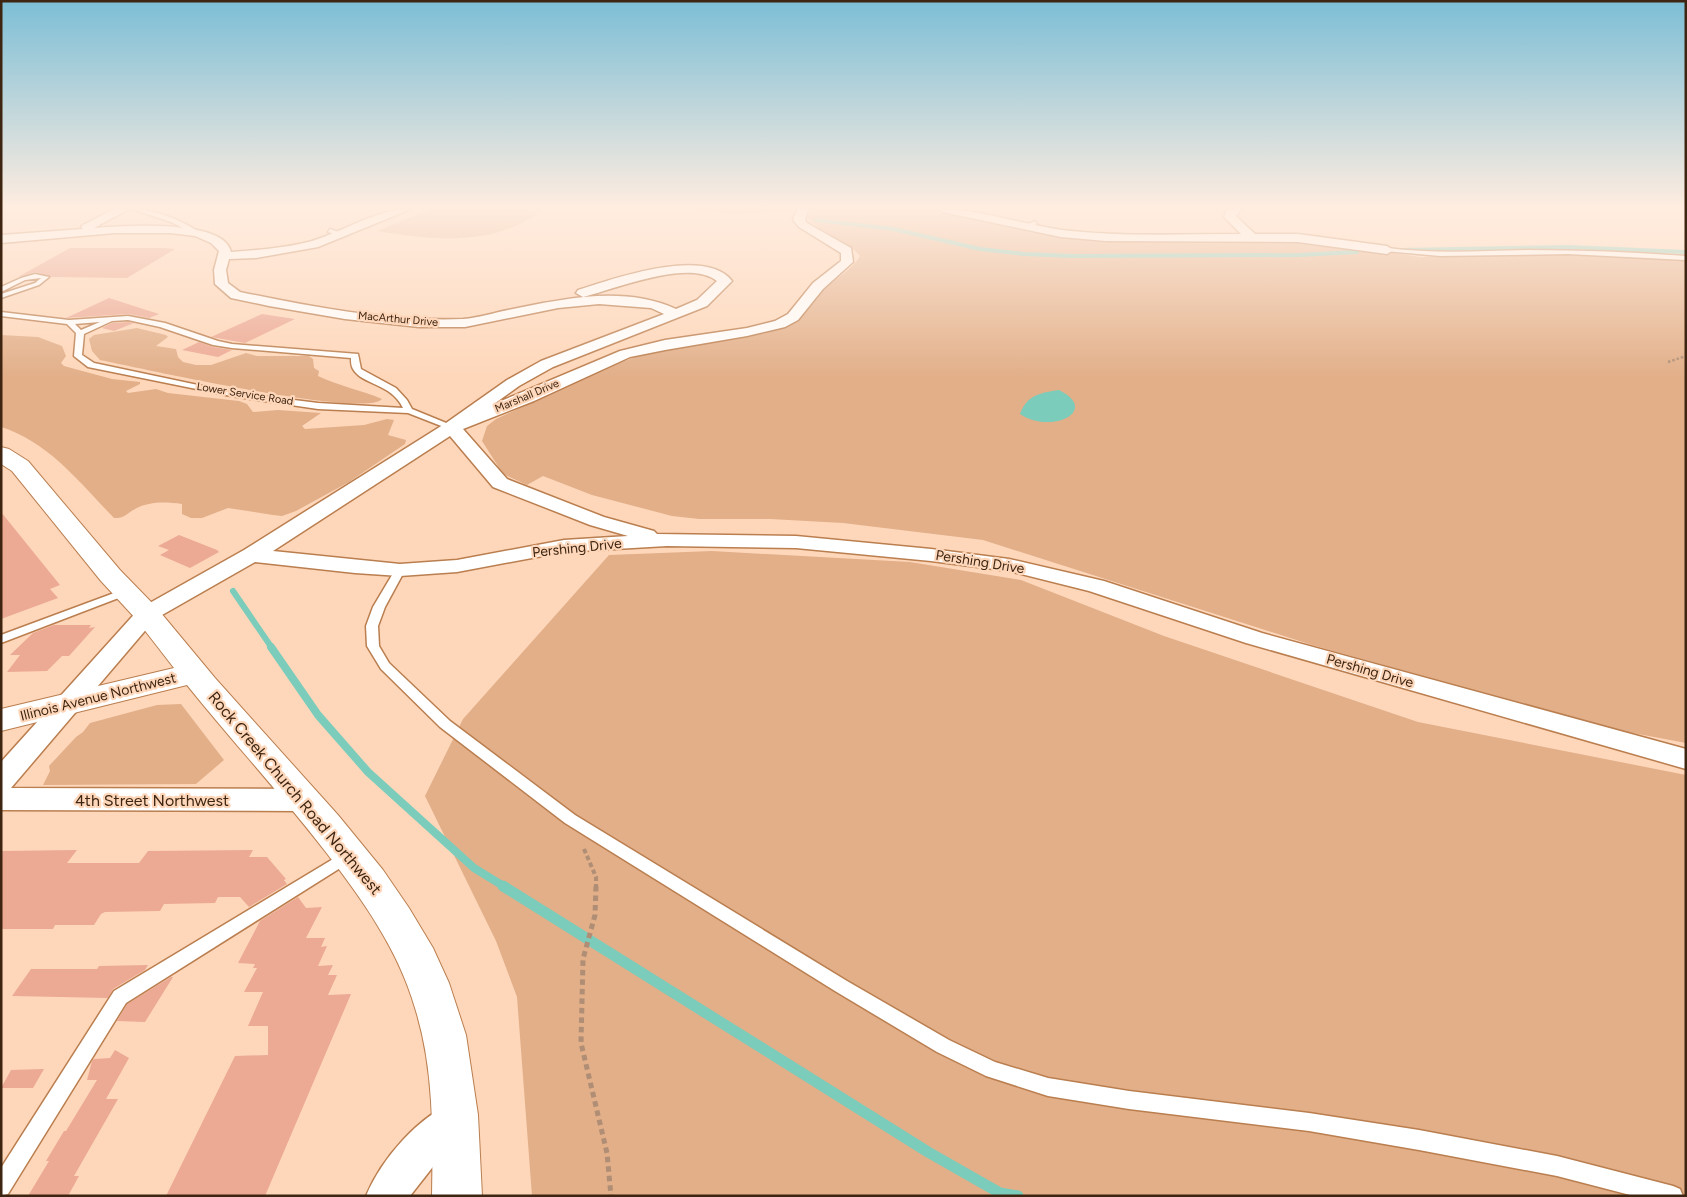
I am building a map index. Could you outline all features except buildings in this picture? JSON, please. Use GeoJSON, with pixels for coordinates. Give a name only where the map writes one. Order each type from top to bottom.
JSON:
{"type":"FeatureCollection","features":[{"type":"Feature","properties":{"kind":"street","name":"MacArthur Drive"},"geometry":{"type":"LineString","coordinates":[[221,265],[220,270],[222,284],[236,295],[345,315],[419,323],[465,323],[558,304],[599,300],[654,304],[676,314]]}},
{"type":"Feature","properties":{"kind":"street","name":"Marshall Drive"},"geometry":{"type":"LineString","coordinates":[[1,781],[148,614],[252,555],[452,427],[528,397],[625,354],[665,345],[747,332],[780,324],[793,317],[818,286],[844,265]]}},
{"type":"Feature","properties":{"kind":"street"},"geometry":{"type":"LineString","coordinates":[[558,304],[603,287],[669,271],[698,270],[718,273],[725,281],[706,300],[676,314],[547,364],[513,383],[452,427],[500,483],[597,521],[666,540]]}},
{"type":"Feature","properties":{"kind":"street","name":"Rock Creek Church Road Northwest"},"geometry":{"type":"LineString","coordinates":[[1,454],[20,466],[125,592],[148,614],[194,673],[350,856],[381,895],[396,918],[428,984],[439,1015],[449,1060],[456,1120],[457,1196]]}},
{"type":"Feature","properties":{"kind":"street","name":"Pershing Drive"},"geometry":{"type":"LineString","coordinates":[[252,555],[355,567],[400,570],[457,566],[564,546],[666,540],[796,542],[931,554],[1009,565],[1096,586],[1254,638],[1686,758]]}},
{"type":"Feature","properties":{"kind":"street","name":"Illinois Avenue Northwest"},"geometry":{"type":"LineString","coordinates":[[1,720],[194,673]]}},
{"type":"Feature","properties":{"kind":"street","name":"4th Street Northwest"},"geometry":{"type":"LineString","coordinates":[[1,799],[304,800]]}},
{"type":"Feature","properties":{"kind":"street"},"geometry":{"type":"LineString","coordinates":[[386,1196],[400,1174],[417,1153],[456,1120]]}},
{"type":"Feature","properties":{"kind":"lane"},"geometry":{"type":"LineString","coordinates":[[1,290],[22,280],[36,276],[46,277],[38,284],[1,296]]}},
{"type":"Feature","properties":{"kind":"lane"},"geometry":{"type":"LineString","coordinates":[[1,314],[69,322],[115,318],[155,323],[216,343],[232,346],[327,352],[355,356],[355,367],[358,371],[395,390],[406,403],[409,411]]}},
{"type":"Feature","properties":{"kind":"lane"},"geometry":{"type":"LineString","coordinates":[[69,322],[80,334],[115,318]]}},
{"type":"Feature","properties":{"kind":"lane","name":"Lower Service Road"},"geometry":{"type":"LineString","coordinates":[[80,334],[78,356],[92,364],[231,394],[318,406],[409,411],[452,427]]}},
{"type":"Feature","properties":{"kind":"lane"},"geometry":{"type":"LineString","coordinates":[[400,570],[379,607],[372,626],[373,646],[385,666],[445,724],[570,818],[841,986],[943,1046],[992,1070],[1048,1087],[1129,1100],[1309,1122],[1419,1140],[1557,1166],[1673,1196]]}},
{"type":"Feature","properties":{"kind":"lane"},"geometry":{"type":"LineString","coordinates":[[1,639],[125,592]]}},
{"type":"Feature","properties":{"kind":"lane"},"geometry":{"type":"LineString","coordinates":[[1,1187],[120,997],[350,856]]}},
{"type":"Feature","properties":{"kind":"path"},"geometry":{"type":"LineString","coordinates":[[1668,362],[1686,356]]}},
{"type":"Feature","properties":{"kind":"path"},"geometry":{"type":"LineString","coordinates":[[570,818],[596,876],[595,915],[583,959],[581,1043],[607,1153],[611,1196]]}},
{"type":"Feature","properties":{"kind":"shaded area"},"geometry":{"type":"Polygon","coordinates":[[[853,265],[1686,265],[1686,743],[1617,730],[1312,645],[983,540],[843,523],[770,519],[699,519],[672,516],[592,495],[543,476],[527,485],[503,474],[482,441],[487,426],[496,419],[626,360],[682,346],[757,335],[793,322],[807,311],[827,287],[853,265]]]}},
{"type":"Feature","properties":{"kind":"shaded area"},"geometry":{"type":"Polygon","coordinates":[[[137,328],[166,335],[168,337],[156,346],[176,349],[178,357],[183,362],[196,365],[211,365],[246,353],[257,356],[309,356],[313,359],[314,368],[319,371],[318,376],[382,399],[367,403],[336,402],[248,390],[100,360],[92,351],[89,339],[94,335],[137,328]]]}},
{"type":"Feature","properties":{"kind":"shaded area"},"geometry":{"type":"Polygon","coordinates":[[[1,335],[38,337],[62,346],[66,356],[61,363],[64,366],[112,379],[140,382],[140,384],[126,391],[128,393],[156,389],[168,393],[239,401],[247,404],[253,412],[278,410],[321,413],[302,426],[305,429],[364,425],[387,419],[394,420],[388,435],[406,440],[405,444],[349,482],[296,511],[282,516],[228,508],[202,518],[191,518],[182,514],[182,504],[152,503],[135,509],[123,517],[114,518],[49,453],[18,434],[1,427],[1,335]]]}},
{"type":"Feature","properties":{"kind":"shaded area"},"geometry":{"type":"Polygon","coordinates":[[[712,551],[910,562],[1021,580],[1164,636],[1418,722],[1686,775],[1686,1196],[532,1196],[517,997],[496,941],[425,796],[463,719],[609,555],[712,551]]]}},
{"type":"Feature","properties":{"kind":"shaded area"},"geometry":{"type":"Polygon","coordinates":[[[181,704],[224,760],[196,784],[43,785],[50,771],[49,766],[90,723],[157,705],[181,704]]]}},
{"type":"Feature","properties":{"kind":"water"},"geometry":{"type":"Polygon","coordinates":[[[1059,390],[1071,398],[1075,406],[1073,412],[1067,418],[1045,422],[1032,420],[1020,414],[1030,399],[1046,392],[1059,390]]]}},
{"type":"Feature","properties":{"kind":"waterway"},"geometry":{"type":"LineString","coordinates":[[233,591],[272,648]]}},
{"type":"Feature","properties":{"kind":"waterway"},"geometry":{"type":"LineString","coordinates":[[271,647],[318,715],[368,772],[474,868],[505,887]]}},
{"type":"Feature","properties":{"kind":"waterway"},"geometry":{"type":"LineString","coordinates":[[503,886],[928,1152],[1000,1193],[1018,1196]]}}]}
